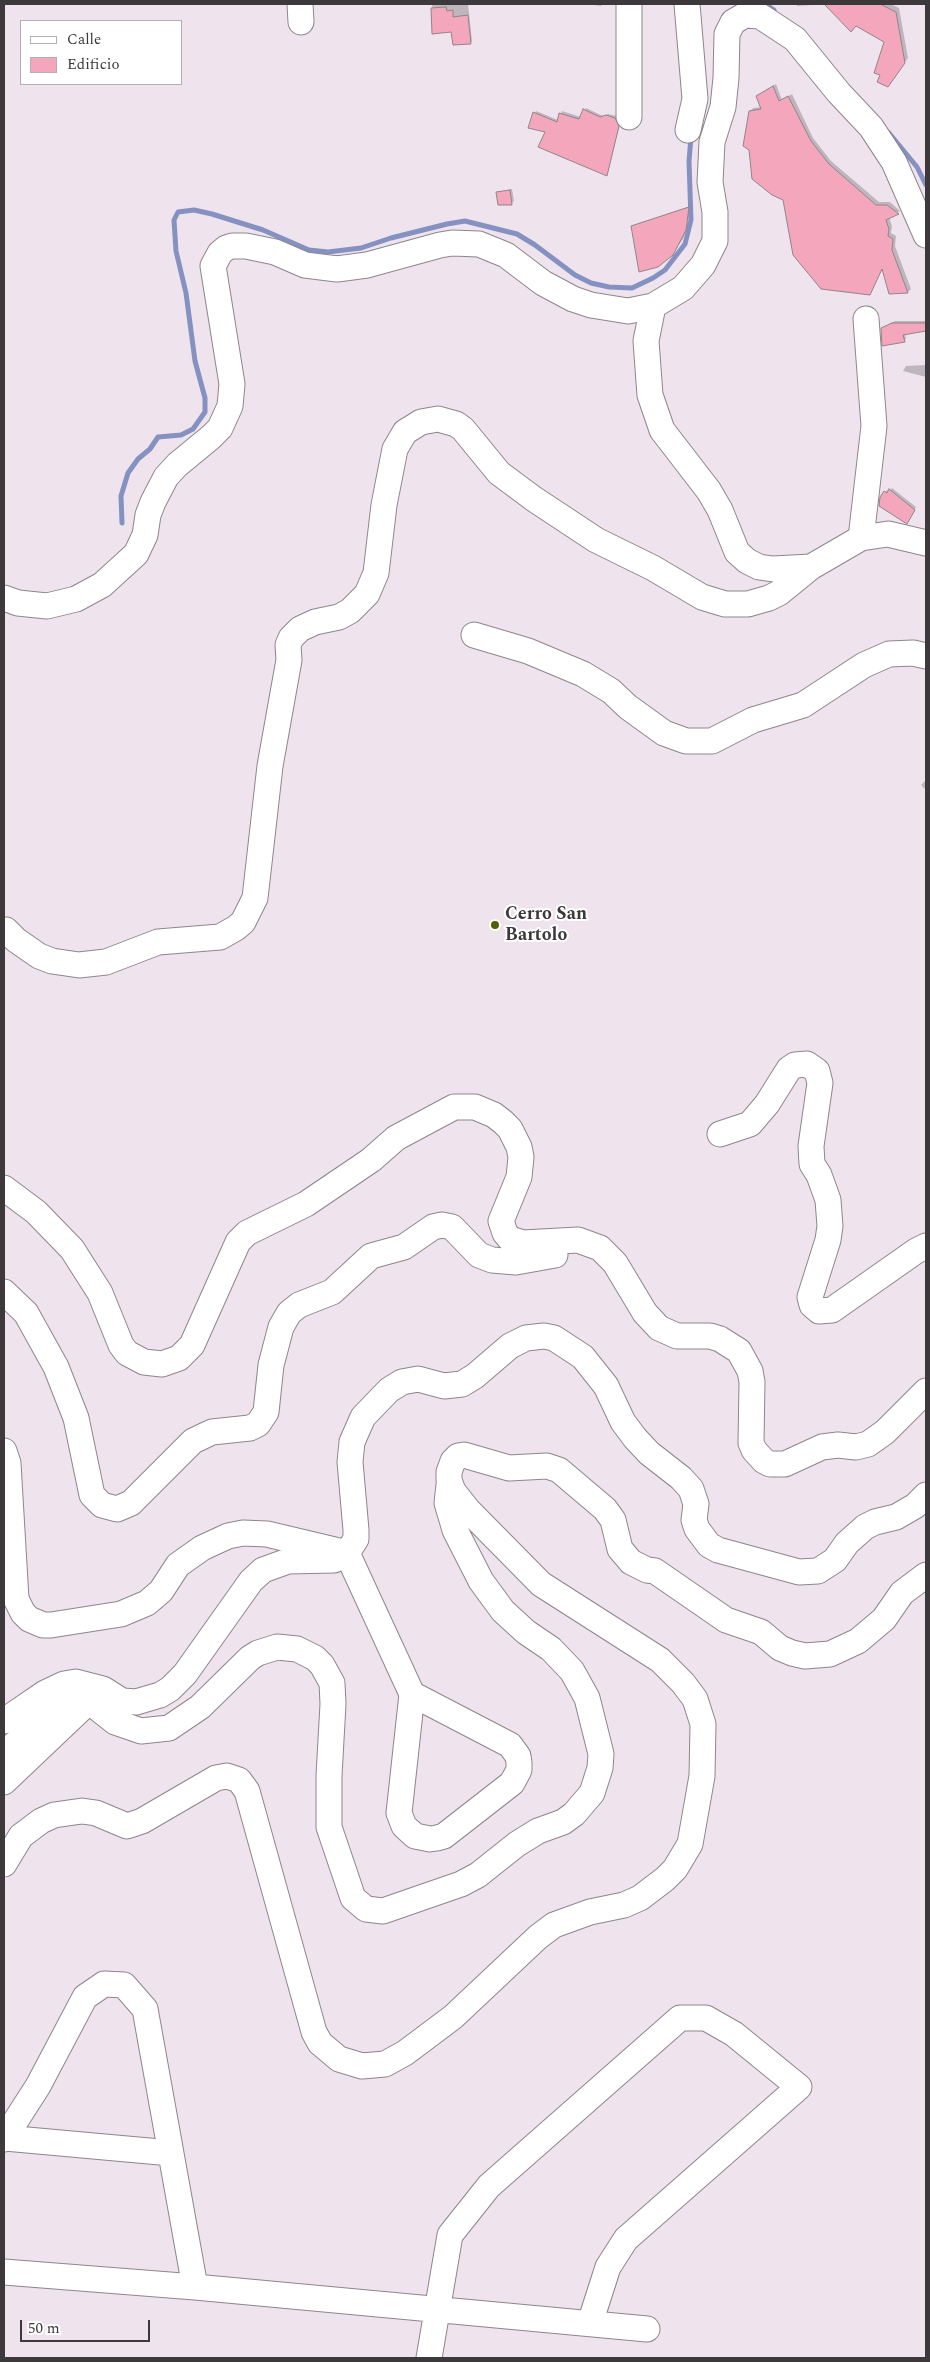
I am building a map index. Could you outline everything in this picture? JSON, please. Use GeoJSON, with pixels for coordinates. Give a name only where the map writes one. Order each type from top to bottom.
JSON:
{"type":"FeatureCollection","features":[{"type":"Feature","properties":{"kind":"street"},"geometry":{"type":"LineString","coordinates":[[629,4],[629,117]]}},
{"type":"Feature","properties":{"kind":"street"},"geometry":{"type":"LineString","coordinates":[[687,4],[695,99],[688,130]]}},
{"type":"Feature","properties":{"kind":"street"},"geometry":{"type":"LineString","coordinates":[[4,598],[18,603],[47,606],[76,600],[102,585],[129,562],[138,550],[145,536],[148,515],[166,477],[176,465],[211,438],[220,428],[230,406],[232,384],[213,266],[220,253],[226,248],[239,245],[275,252],[305,265],[336,269],[367,265],[446,244],[479,244],[506,255],[543,283],[573,299],[610,309],[628,310],[653,306],[676,293],[695,276],[710,254],[715,241],[715,212],[710,182],[712,142],[723,107],[727,34],[733,22],[745,15],[760,16],[795,39],[839,93],[871,127],[894,162],[926,235]]}},
{"type":"Feature","properties":{"kind":"street"},"geometry":{"type":"LineString","coordinates":[[653,306],[646,341],[650,395],[662,430],[709,491],[720,510],[736,552],[747,561],[759,567],[774,569],[811,567]]}},
{"type":"Feature","properties":{"kind":"street"},"geometry":{"type":"LineString","coordinates":[[861,538],[874,426],[866,319]]}},
{"type":"Feature","properties":{"kind":"street"},"geometry":{"type":"LineString","coordinates":[[4,927],[16,940],[39,956],[52,961],[79,965],[106,962],[158,942],[220,937],[243,922],[255,898],[269,775],[288,660],[288,645],[291,638],[300,629],[315,622],[339,617],[350,611],[367,594],[376,573],[384,505],[395,449],[405,432],[421,422],[438,420],[456,424],[463,429],[499,473],[534,499],[596,540],[714,601],[737,605],[759,602],[779,593],[811,567],[861,538],[888,534],[926,543]]}},
{"type":"Feature","properties":{"kind":"street"},"geometry":{"type":"LineString","coordinates":[[474,636],[528,651],[583,674],[611,691],[628,707],[664,733],[686,741],[712,741],[753,720],[803,705],[864,665],[889,654],[914,653],[926,656]]}},
{"type":"Feature","properties":{"kind":"street"},"geometry":{"type":"LineString","coordinates":[[720,1134],[750,1124],[767,1104],[789,1069],[795,1065],[808,1064],[817,1071],[820,1083],[811,1146],[812,1164],[826,1193],[830,1226],[828,1240],[810,1297],[812,1305],[819,1311],[832,1310],[926,1246]]}},
{"type":"Feature","properties":{"kind":"street"},"geometry":{"type":"LineString","coordinates":[[4,1188],[36,1212],[72,1249],[100,1293],[121,1345],[135,1358],[153,1364],[171,1362],[179,1358],[192,1345],[235,1248],[247,1233],[306,1204],[371,1160],[396,1138],[454,1107],[475,1107],[494,1115],[510,1129],[521,1157],[519,1177],[501,1221],[502,1227],[510,1239],[523,1243],[578,1240],[594,1246],[608,1255],[621,1272],[645,1313],[659,1328],[677,1336],[710,1336],[720,1339],[739,1352],[750,1371],[752,1382],[751,1443],[758,1456],[770,1464],[784,1464],[822,1447],[868,1444],[885,1432],[926,1390]]}},
{"type":"Feature","properties":{"kind":"street"},"geometry":{"type":"LineString","coordinates":[[4,1292],[26,1313],[56,1367],[76,1418],[92,1495],[102,1505],[117,1509],[131,1503],[193,1441],[212,1432],[250,1428],[258,1424],[266,1412],[271,1365],[282,1327],[289,1313],[299,1305],[332,1292],[371,1256],[404,1247],[432,1227],[442,1225],[452,1227],[479,1255],[492,1260],[516,1262],[547,1256],[608,1255]]}},
{"type":"Feature","properties":{"kind":"street"},"geometry":{"type":"LineString","coordinates":[[4,1753],[35,1727],[76,1703],[111,1700],[124,1702],[149,1699],[160,1695],[178,1682],[251,1582],[263,1570],[288,1561],[334,1560],[347,1553],[356,1539],[350,1452],[355,1432],[363,1417],[389,1390],[402,1382],[418,1379],[444,1386],[462,1384],[476,1376],[510,1346],[535,1336],[554,1338],[583,1357],[606,1386],[623,1422],[635,1438],[649,1453],[681,1478],[691,1489],[696,1504],[694,1520],[697,1529],[709,1545],[718,1550],[799,1572],[818,1571],[834,1560],[847,1542],[865,1527],[874,1522],[896,1517],[915,1506],[926,1495]]}},
{"type":"Feature","properties":{"kind":"street"},"geometry":{"type":"LineString","coordinates":[[4,1451],[8,1463],[16,1599],[23,1613],[36,1622],[51,1625],[121,1614],[147,1603],[161,1591],[178,1565],[202,1548],[228,1536],[243,1533],[267,1534],[347,1553]]}},
{"type":"Feature","properties":{"kind":"street"},"geometry":{"type":"LineString","coordinates":[[91,1703],[115,1722],[141,1731],[169,1728],[200,1707],[258,1652],[268,1648],[287,1647],[307,1653],[315,1658],[328,1674],[333,1694],[329,1776],[329,1827],[353,1898],[366,1909],[374,1911],[391,1909],[460,1884],[478,1875],[517,1844],[538,1831],[564,1822],[584,1804],[592,1793],[600,1768],[599,1741],[587,1698],[572,1671],[551,1649],[526,1632],[503,1611],[481,1581],[455,1530],[447,1503],[453,1461],[458,1456],[464,1455],[509,1468],[553,1467],[605,1510],[614,1520],[620,1548],[632,1562],[639,1567],[656,1571],[726,1620],[760,1632],[780,1648],[805,1656],[830,1654],[858,1641],[884,1618],[902,1593],[926,1575]]}},
{"type":"Feature","properties":{"kind":"street"},"geometry":{"type":"LineString","coordinates":[[4,1864],[21,1836],[41,1820],[54,1815],[82,1811],[96,1813],[127,1826],[142,1821],[216,1778],[227,1776],[239,1780],[248,1791],[314,2032],[320,2043],[339,2059],[362,2066],[385,2064],[405,2053],[453,2017],[538,1937],[554,1925],[590,1912],[624,1905],[654,1888],[675,1868],[690,1844],[702,1776],[703,1724],[695,1699],[684,1683],[660,1660],[541,1584],[468,1510],[453,1490],[449,1480]]}},
{"type":"Feature","properties":{"kind":"street"},"geometry":{"type":"LineString","coordinates":[[347,1553],[412,1694],[399,1813],[404,1826],[416,1836],[430,1839],[437,1838],[444,1836],[512,1783],[519,1770],[518,1756],[510,1746],[412,1694]]}},
{"type":"Feature","properties":{"kind":"street"},"geometry":{"type":"LineString","coordinates":[[4,1721],[45,1693],[64,1684],[76,1682],[103,1689],[124,1702]]}},
{"type":"Feature","properties":{"kind":"street"},"geometry":{"type":"LineString","coordinates":[[4,1782],[83,1707],[91,1703]]}},
{"type":"Feature","properties":{"kind":"street"},"geometry":{"type":"LineString","coordinates":[[171,2153],[4,2139],[38,2086],[85,1997],[104,1984],[124,1985],[145,2009],[171,2153],[195,2287]]}},
{"type":"Feature","properties":{"kind":"street"},"geometry":{"type":"LineString","coordinates":[[429,2358],[450,2236],[489,2186],[680,2018],[706,2018],[734,2034],[799,2087],[626,2239],[608,2267],[590,2323]]}},
{"type":"Feature","properties":{"kind":"street"},"geometry":{"type":"LineString","coordinates":[[4,2272],[195,2287],[648,2329]]}},
{"type":"Feature","properties":{"kind":"building"},"geometry":{"type":"Polygon","coordinates":[[[824,4],[880,4],[896,12],[905,63],[888,87],[877,82],[880,75],[874,73],[884,42],[856,26],[851,32],[824,4]]]}},
{"type":"Feature","properties":{"kind":"building"},"geometry":{"type":"Polygon","coordinates":[[[446,7],[447,11],[453,10],[453,17],[468,15],[471,44],[453,45],[451,32],[432,34],[431,8],[446,7]]]}},
{"type":"Feature","properties":{"kind":"building"},"geometry":{"type":"Polygon","coordinates":[[[773,86],[779,101],[788,96],[811,141],[829,164],[876,205],[887,205],[899,214],[886,220],[889,229],[888,236],[893,239],[892,250],[908,293],[889,294],[882,269],[870,295],[821,289],[793,255],[783,200],[772,195],[752,179],[749,150],[743,146],[749,111],[761,109],[756,96],[773,86]]]}},
{"type":"Feature","properties":{"kind":"building"},"geometry":{"type":"Polygon","coordinates":[[[583,109],[600,117],[606,115],[615,118],[619,126],[607,176],[538,147],[545,132],[528,128],[533,112],[557,122],[559,113],[579,119],[583,109]]]}},
{"type":"Feature","properties":{"kind":"building"},"geometry":{"type":"Polygon","coordinates":[[[510,190],[512,205],[498,205],[496,192],[510,190]]]}},
{"type":"Feature","properties":{"kind":"building"},"geometry":{"type":"Polygon","coordinates":[[[689,207],[686,230],[673,255],[658,267],[639,272],[631,226],[689,207]]]}},
{"type":"Feature","properties":{"kind":"building"},"geometry":{"type":"Polygon","coordinates":[[[892,323],[926,323],[926,331],[903,335],[905,342],[882,346],[881,328],[892,323]]]}},
{"type":"Feature","properties":{"kind":"building"},"geometry":{"type":"Polygon","coordinates":[[[889,489],[915,510],[907,524],[879,506],[880,497],[884,491],[887,493],[889,489]]]}},
{"type":"Feature","properties":{"kind":"waterway"},"geometry":{"type":"LineString","coordinates":[[765,4],[774,10]]}},
{"type":"Feature","properties":{"kind":"waterway"},"geometry":{"type":"LineString","coordinates":[[889,133],[917,167],[926,185]]}},
{"type":"Feature","properties":{"kind":"waterway"},"geometry":{"type":"LineString","coordinates":[[122,523],[121,496],[128,473],[138,459],[150,449],[158,437],[181,435],[193,429],[205,412],[205,398],[195,361],[186,293],[176,251],[174,220],[178,212],[194,210],[212,214],[263,230],[309,250],[328,252],[361,248],[391,238],[465,221],[517,234],[575,275],[591,283],[609,287],[632,288],[665,270],[685,244],[691,220],[689,161],[691,137]]}},
{"type":"Feature","properties":{"kind":"place","name":"Cerro San Bartolo"},"geometry":{"type":"Point","coordinates":[495,925]}}]}
